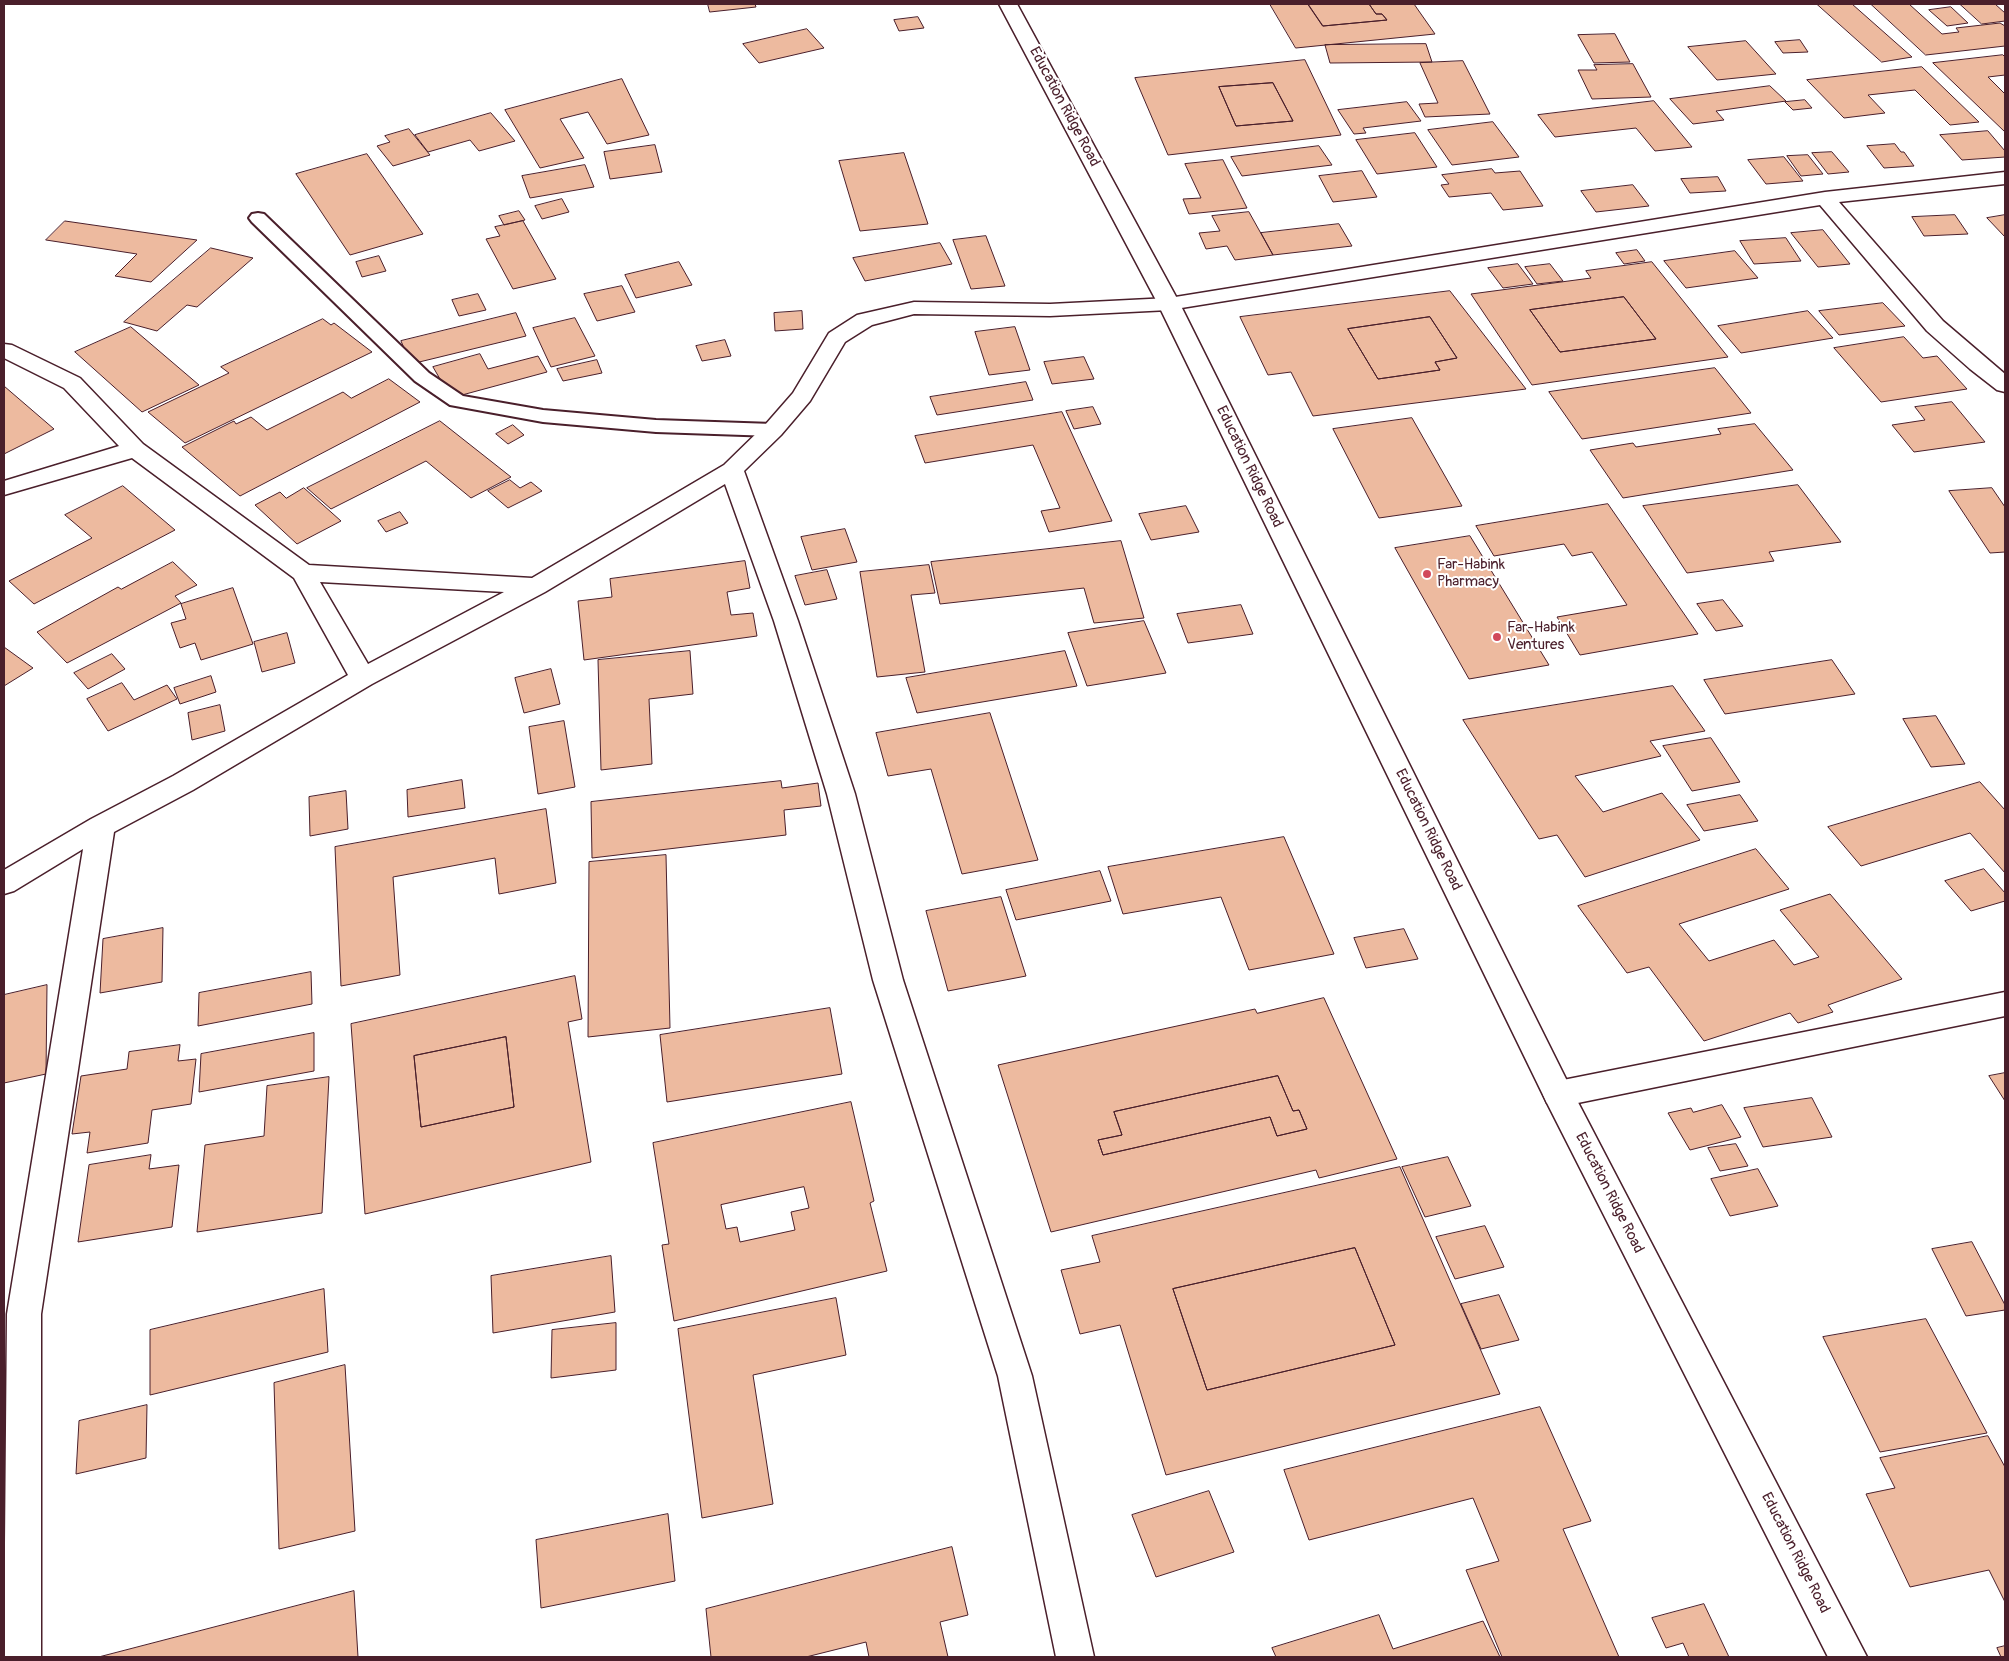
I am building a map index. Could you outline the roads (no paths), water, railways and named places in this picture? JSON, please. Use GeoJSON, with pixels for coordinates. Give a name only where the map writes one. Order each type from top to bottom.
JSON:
{"type":"FeatureCollection","features":[{"type":"Feature","properties":{"kind":"street","name":"Education Ridge Road"},"geometry":{"type":"LineString","coordinates":[[1008,4],[1169,304],[1558,1094],[1848,1657]]}},
{"type":"Feature","properties":{"kind":"street"},"geometry":{"type":"LineString","coordinates":[[4,883],[363,678],[536,586],[732,470],[773,430],[802,396],[838,338],[865,320],[914,308],[1050,310],[1169,304],[1826,198],[2005,178]]}},
{"type":"Feature","properties":{"kind":"street"},"geometry":{"type":"LineString","coordinates":[[1826,198],[1935,326],[2005,385]]}},
{"type":"Feature","properties":{"kind":"street"},"geometry":{"type":"LineString","coordinates":[[4,350],[72,383],[134,449],[303,573],[363,678]]}},
{"type":"Feature","properties":{"kind":"street"},"geometry":{"type":"LineString","coordinates":[[4,488],[134,449]]}},
{"type":"Feature","properties":{"kind":"street"},"geometry":{"type":"LineString","coordinates":[[732,470],[786,621],[841,794],[888,980],[1016,1376],[1075,1657]]}},
{"type":"Feature","properties":{"kind":"street"},"geometry":{"type":"LineString","coordinates":[[303,573],[536,586]]}},
{"type":"Feature","properties":{"kind":"street"},"geometry":{"type":"LineString","coordinates":[[22,1657],[24,1314],[101,826]]}},
{"type":"Feature","properties":{"kind":"street"},"geometry":{"type":"LineString","coordinates":[[1558,1094],[2005,1004]]}},
{"type":"Feature","properties":{"kind":"lane"},"geometry":{"type":"LineString","coordinates":[[258,218],[422,377],[457,402],[543,416],[656,426],[773,430]]}},
{"type":"Feature","properties":{"kind":"place","name":"Far-Habink Pharmacy"},"geometry":{"type":"Point","coordinates":[1427,574]}},
{"type":"Feature","properties":{"kind":"place","name":"Far-Habink Ventures"},"geometry":{"type":"Point","coordinates":[1497,637]}}]}
